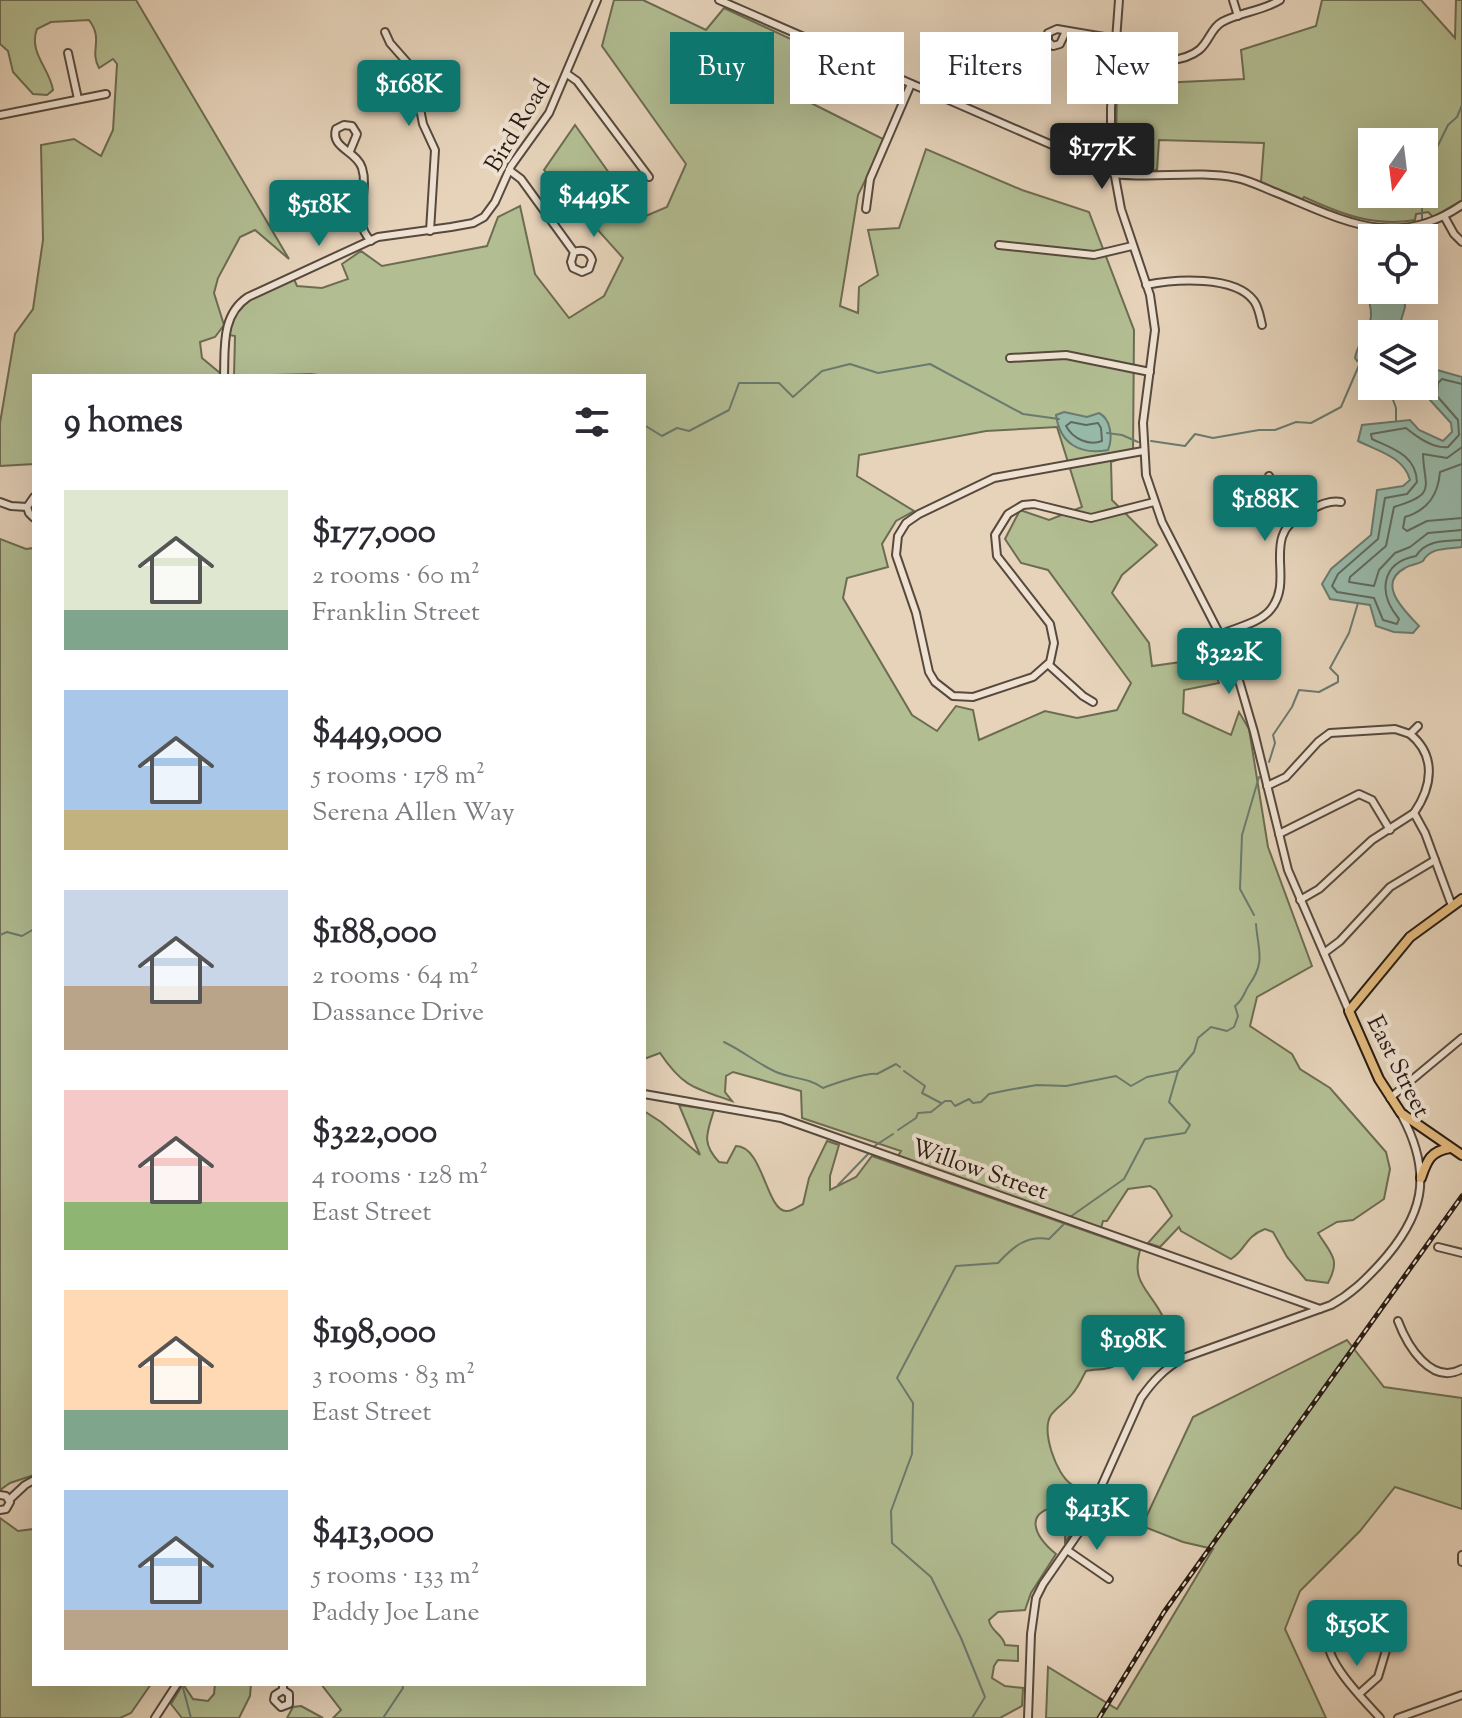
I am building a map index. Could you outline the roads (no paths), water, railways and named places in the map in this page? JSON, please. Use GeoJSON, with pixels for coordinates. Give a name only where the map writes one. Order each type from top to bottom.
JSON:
{"type":"FeatureCollection","features":[{"type":"Feature","properties":{"kind":"main road"},"geometry":{"type":"LineString","coordinates":[[1349,1011],[1403,945],[1428,922],[1462,899]]}},
{"type":"Feature","properties":{"kind":"main road","name":"East Street"},"geometry":{"type":"LineString","coordinates":[[1349,1011],[1379,1079],[1401,1113]]}},
{"type":"Feature","properties":{"kind":"main road"},"geometry":{"type":"LineString","coordinates":[[1401,1113],[1462,1155]]}},
{"type":"Feature","properties":{"kind":"main road"},"geometry":{"type":"LineString","coordinates":[[1421,1178],[1429,1157],[1441,1149],[1451,1148]]}},
{"type":"Feature","properties":{"kind":"street","name":"Bird Road"},"geometry":{"type":"LineString","coordinates":[[224,374],[229,319],[237,305],[256,293],[387,234],[430,231],[473,223],[484,217],[495,202],[509,170],[545,120],[597,0]]}},
{"type":"Feature","properties":{"kind":"street"},"geometry":{"type":"LineString","coordinates":[[719,0],[1114,170],[1238,178],[1335,217],[1372,228],[1416,227],[1462,205]]}},
{"type":"Feature","properties":{"kind":"street","name":"East Street"},"geometry":{"type":"LineString","coordinates":[[1117,32],[1119,0]]}},
{"type":"Feature","properties":{"kind":"street"},"geometry":{"type":"LineString","coordinates":[[1233,0],[1238,16]]}},
{"type":"Feature","properties":{"kind":"street"},"geometry":{"type":"LineString","coordinates":[[1178,58],[1192,55],[1203,47],[1218,25],[1280,0]]}},
{"type":"Feature","properties":{"kind":"street"},"geometry":{"type":"LineString","coordinates":[[1066,31],[1072,32]]}},
{"type":"Feature","properties":{"kind":"street"},"geometry":{"type":"LineString","coordinates":[[385,32],[390,43],[412,68],[423,124],[435,150],[430,231]]}},
{"type":"Feature","properties":{"kind":"street"},"geometry":{"type":"LineString","coordinates":[[68,53],[78,99]]}},
{"type":"Feature","properties":{"kind":"street"},"geometry":{"type":"LineString","coordinates":[[567,74],[577,81],[649,177]]}},
{"type":"Feature","properties":{"kind":"street"},"geometry":{"type":"LineString","coordinates":[[866,209],[870,179],[911,84]]}},
{"type":"Feature","properties":{"kind":"street"},"geometry":{"type":"LineString","coordinates":[[0,115],[106,94]]}},
{"type":"Feature","properties":{"kind":"street","name":"East Street"},"geometry":{"type":"LineString","coordinates":[[1111,104],[1114,170],[1132,246],[1146,285],[1155,330],[1143,423],[1143,451],[1154,502],[1222,634],[1240,682],[1288,870],[1349,1011]]}},
{"type":"Feature","properties":{"kind":"street"},"geometry":{"type":"LineString","coordinates":[[350,151],[357,134],[352,126],[344,125],[336,129],[335,138],[338,144],[350,151],[362,169],[361,225],[371,241]]}},
{"type":"Feature","properties":{"kind":"street"},"geometry":{"type":"LineString","coordinates":[[509,170],[521,179],[574,252]]}},
{"type":"Feature","properties":{"kind":"street"},"geometry":{"type":"LineString","coordinates":[[1444,216],[1462,242]]}},
{"type":"Feature","properties":{"kind":"street"},"geometry":{"type":"LineString","coordinates":[[999,245],[1094,255],[1132,246]]}},
{"type":"Feature","properties":{"kind":"street"},"geometry":{"type":"LineString","coordinates":[[1146,285],[1178,280],[1239,288],[1256,303],[1262,325]]}},
{"type":"Feature","properties":{"kind":"street"},"geometry":{"type":"LineString","coordinates":[[1010,358],[1070,356],[1150,372]]}},
{"type":"Feature","properties":{"kind":"street"},"geometry":{"type":"LineString","coordinates":[[1143,451],[994,478],[912,518],[898,536],[897,559],[916,613],[929,672],[939,687],[953,696],[973,697],[1033,677],[1049,665],[1054,643],[1052,629],[999,562],[994,540],[1000,523],[1008,514],[1028,504],[1042,504],[1091,518],[1154,502]]}},
{"type":"Feature","properties":{"kind":"street"},"geometry":{"type":"LineString","coordinates":[[1269,476],[1296,517]]}},
{"type":"Feature","properties":{"kind":"street"},"geometry":{"type":"LineString","coordinates":[[27,507],[32,500]]}},
{"type":"Feature","properties":{"kind":"street"},"geometry":{"type":"LineString","coordinates":[[0,502],[27,507]]}},
{"type":"Feature","properties":{"kind":"street"},"geometry":{"type":"LineString","coordinates":[[1222,634],[1261,618],[1273,606],[1279,591],[1280,544],[1284,531],[1296,517],[1328,502],[1341,502]]}},
{"type":"Feature","properties":{"kind":"street"},"geometry":{"type":"LineString","coordinates":[[27,507],[32,515]]}},
{"type":"Feature","properties":{"kind":"street"},"geometry":{"type":"LineString","coordinates":[[1049,665],[1093,702]]}},
{"type":"Feature","properties":{"kind":"street"},"geometry":{"type":"LineString","coordinates":[[1410,734],[1418,726]]}},
{"type":"Feature","properties":{"kind":"street"},"geometry":{"type":"LineString","coordinates":[[1267,786],[1286,777],[1330,733],[1395,729],[1410,734],[1428,758],[1430,777],[1414,813],[1360,850],[1319,889],[1300,900]]}},
{"type":"Feature","properties":{"kind":"street"},"geometry":{"type":"LineString","coordinates":[[1279,834],[1359,794],[1372,800],[1390,830]]}},
{"type":"Feature","properties":{"kind":"street"},"geometry":{"type":"LineString","coordinates":[[1414,813],[1425,833],[1452,906]]}},
{"type":"Feature","properties":{"kind":"street"},"geometry":{"type":"LineString","coordinates":[[1324,953],[1340,941],[1390,887],[1435,860]]}},
{"type":"Feature","properties":{"kind":"street"},"geometry":{"type":"LineString","coordinates":[[1390,1098],[1462,1038]]}},
{"type":"Feature","properties":{"kind":"street","name":"Willow Street"},"geometry":{"type":"LineString","coordinates":[[646,1094],[781,1118],[1320,1309]]}},
{"type":"Feature","properties":{"kind":"street","name":"East Street"},"geometry":{"type":"LineString","coordinates":[[1028,1718],[1033,1608],[1043,1584],[1084,1525],[1097,1500],[1141,1398],[1153,1380],[1169,1366],[1197,1352],[1320,1309],[1351,1293],[1402,1239],[1412,1218],[1421,1178],[1417,1147],[1401,1113]]}},
{"type":"Feature","properties":{"kind":"street"},"geometry":{"type":"LineString","coordinates":[[1438,1247],[1462,1253]]}},
{"type":"Feature","properties":{"kind":"street"},"geometry":{"type":"LineString","coordinates":[[1298,1300],[1300,1316]]}},
{"type":"Feature","properties":{"kind":"street"},"geometry":{"type":"LineString","coordinates":[[1398,1321],[1425,1364],[1449,1373],[1462,1369]]}},
{"type":"Feature","properties":{"kind":"street"},"geometry":{"type":"LineString","coordinates":[[0,1510],[8,1507],[9,1500],[32,1481]]}},
{"type":"Feature","properties":{"kind":"street"},"geometry":{"type":"LineString","coordinates":[[0,1495],[9,1500]]}},
{"type":"Feature","properties":{"kind":"street"},"geometry":{"type":"LineString","coordinates":[[1067,1550],[1109,1579]]}},
{"type":"Feature","properties":{"kind":"street"},"geometry":{"type":"LineString","coordinates":[[1462,1555],[1462,1562]]}},
{"type":"Feature","properties":{"kind":"street"},"geometry":{"type":"LineString","coordinates":[[1335,1615],[1329,1636],[1330,1650],[1359,1694],[1380,1718]]}},
{"type":"Feature","properties":{"kind":"street"},"geometry":{"type":"LineString","coordinates":[[1359,1694],[1378,1677],[1387,1647]]}},
{"type":"Feature","properties":{"kind":"street"},"geometry":{"type":"LineString","coordinates":[[155,1718],[176,1686]]}},
{"type":"Feature","properties":{"kind":"street"},"geometry":{"type":"LineString","coordinates":[[1398,1718],[1462,1695]]}},
{"type":"Feature","properties":{"kind":"water"},"geometry":{"type":"Polygon","coordinates":[[[1370,304],[1405,304],[1401,320],[1370,320],[1370,304]]]}},
{"type":"Feature","properties":{"kind":"water"},"geometry":{"type":"Polygon","coordinates":[[[1438,370],[1462,377],[1462,547],[1430,553],[1423,561],[1396,575],[1393,590],[1396,598],[1419,626],[1413,633],[1394,632],[1376,626],[1370,605],[1330,599],[1322,584],[1331,569],[1371,535],[1377,490],[1403,486],[1410,480],[1396,460],[1358,441],[1362,425],[1410,420],[1419,430],[1443,441],[1452,432],[1451,423],[1430,400],[1438,400],[1438,370]]]}},
{"type":"Feature","properties":{"kind":"water"},"geometry":{"type":"Polygon","coordinates":[[[1064,412],[1087,417],[1099,413],[1103,416],[1110,429],[1108,450],[1080,449],[1067,440],[1056,415],[1064,412]]]}},
{"type":"Feature","properties":{"kind":"waterway"},"geometry":{"type":"LineString","coordinates":[[1438,145],[1462,105]]}},
{"type":"Feature","properties":{"kind":"waterway"},"geometry":{"type":"LineString","coordinates":[[1422,208],[1422,219]]}},
{"type":"Feature","properties":{"kind":"waterway"},"geometry":{"type":"LineString","coordinates":[[646,426],[662,436],[677,428],[689,431],[729,410],[739,383],[779,383],[793,397],[822,371],[850,364],[878,373],[930,364],[1023,414],[1059,419]]}},
{"type":"Feature","properties":{"kind":"waterway"},"geometry":{"type":"LineString","coordinates":[[1151,441],[1185,446],[1195,434],[1213,438],[1275,430],[1296,422],[1311,423],[1341,407],[1358,368]]}},
{"type":"Feature","properties":{"kind":"waterway"},"geometry":{"type":"LineString","coordinates":[[1393,400],[1396,421]]}},
{"type":"Feature","properties":{"kind":"waterway"},"geometry":{"type":"LineString","coordinates":[[1107,433],[1138,442]]}},
{"type":"Feature","properties":{"kind":"waterway"},"geometry":{"type":"LineString","coordinates":[[1269,762],[1275,743],[1273,735],[1292,707],[1299,690],[1319,692],[1338,682],[1338,676],[1330,668],[1349,633],[1358,603]]}},
{"type":"Feature","properties":{"kind":"waterway"},"geometry":{"type":"LineString","coordinates":[[1254,915],[1240,889],[1242,835],[1259,777]]}},
{"type":"Feature","properties":{"kind":"waterway"},"geometry":{"type":"LineString","coordinates":[[1070,1217],[1124,1179],[1145,1139],[1185,1133],[1190,1125],[1169,1102],[1178,1071],[1194,1052],[1198,1038],[1211,1027],[1227,1031],[1234,1027],[1238,1016],[1235,1006],[1258,969],[1256,924]]}},
{"type":"Feature","properties":{"kind":"waterway"},"geometry":{"type":"LineString","coordinates":[[0,935],[7,932],[22,936],[32,930]]}},
{"type":"Feature","properties":{"kind":"waterway"},"geometry":{"type":"LineString","coordinates":[[724,1042],[774,1071],[823,1088],[859,1076],[877,1074],[896,1064],[900,1067]]}},
{"type":"Feature","properties":{"kind":"waterway"},"geometry":{"type":"LineString","coordinates":[[904,1071],[925,1086],[922,1093],[941,1103]]}},
{"type":"Feature","properties":{"kind":"waterway"},"geometry":{"type":"LineString","coordinates":[[898,1130],[916,1118],[918,1113],[931,1112],[945,1101],[951,1101],[955,1106],[969,1099],[973,1103],[981,1102],[989,1094],[1008,1090],[1037,1085],[1066,1086],[1116,1076],[1131,1086],[1147,1077],[1177,1071]]}},
{"type":"Feature","properties":{"kind":"waterway"},"geometry":{"type":"LineString","coordinates":[[873,1147],[893,1134]]}},
{"type":"Feature","properties":{"kind":"waterway"},"geometry":{"type":"LineString","coordinates":[[838,1185],[868,1154]]}},
{"type":"Feature","properties":{"kind":"waterway"},"geometry":{"type":"LineString","coordinates":[[972,1718],[985,1697],[961,1638],[931,1577],[892,1543],[891,1511],[912,1454],[913,1403],[897,1378],[956,1266],[998,1263],[1020,1244],[1033,1239],[1049,1239],[1065,1223]]}},
{"type":"Feature","properties":{"kind":"waterway"},"geometry":{"type":"LineString","coordinates":[[183,1686],[191,1718]]}},
{"type":"Feature","properties":{"kind":"waterway"},"geometry":{"type":"LineString","coordinates":[[383,1718],[402,1686]]}},
{"type":"Feature","properties":{"kind":"railway"},"geometry":{"type":"LineString","coordinates":[[1099,1718],[1164,1612],[1462,1196]]}}]}
